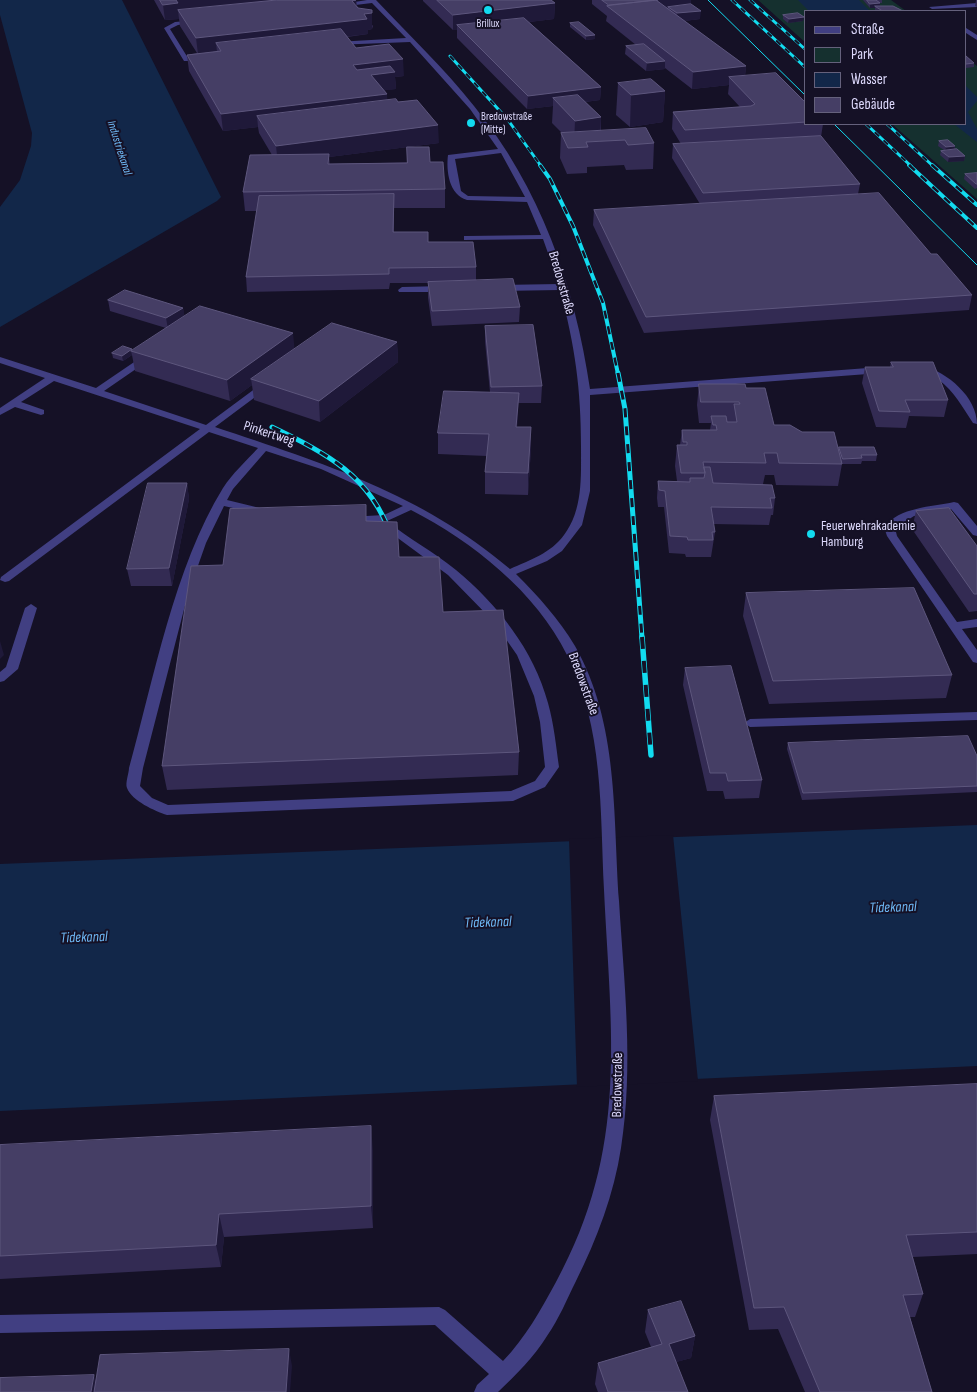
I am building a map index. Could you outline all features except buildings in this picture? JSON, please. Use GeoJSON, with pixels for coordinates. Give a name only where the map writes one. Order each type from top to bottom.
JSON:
{"type":"FeatureCollection","features":[{"type":"Feature","properties":{"kind":"street"},"geometry":{"type":"LineString","coordinates":[[335,6],[374,1]]}},
{"type":"Feature","properties":{"kind":"street","name":"Bredowstraße"},"geometry":{"type":"LineString","coordinates":[[374,1],[484,123],[531,200],[547,237],[564,287],[586,392],[587,484],[581,512],[570,535],[559,547],[545,558],[510,572],[552,621],[576,659],[594,709],[608,816],[620,1069],[619,1116],[605,1186],[579,1258],[540,1331],[503,1374],[484,1392]]}},
{"type":"Feature","properties":{"kind":"street"},"geometry":{"type":"LineString","coordinates":[[936,10],[929,5],[977,5]]}},
{"type":"Feature","properties":{"kind":"street"},"geometry":{"type":"LineString","coordinates":[[207,19],[178,22],[167,28],[186,60],[215,58]]}},
{"type":"Feature","properties":{"kind":"street"},"geometry":{"type":"LineString","coordinates":[[324,45],[354,42],[386,43],[410,40]]}},
{"type":"Feature","properties":{"kind":"street"},"geometry":{"type":"LineString","coordinates":[[502,151],[451,157],[455,192],[460,197],[467,198],[531,200]]}},
{"type":"Feature","properties":{"kind":"street"},"geometry":{"type":"LineString","coordinates":[[467,238],[547,237]]}},
{"type":"Feature","properties":{"kind":"street"},"geometry":{"type":"LineString","coordinates":[[490,288],[564,287]]}},
{"type":"Feature","properties":{"kind":"street"},"geometry":{"type":"LineString","coordinates":[[402,290],[451,289]]}},
{"type":"Feature","properties":{"kind":"street"},"geometry":{"type":"LineString","coordinates":[[97,392],[159,350]]}},
{"type":"Feature","properties":{"kind":"street","name":"Pinkertweg"},"geometry":{"type":"LineString","coordinates":[[0,360],[359,480],[412,506],[471,543],[510,572]]}},
{"type":"Feature","properties":{"kind":"street"},"geometry":{"type":"LineString","coordinates":[[908,368],[928,370],[943,376],[950,382],[977,421]]}},
{"type":"Feature","properties":{"kind":"street"},"geometry":{"type":"LineString","coordinates":[[586,392],[890,369]]}},
{"type":"Feature","properties":{"kind":"street"},"geometry":{"type":"LineString","coordinates":[[2,580],[209,429],[276,377]]}},
{"type":"Feature","properties":{"kind":"street"},"geometry":{"type":"LineString","coordinates":[[0,412],[52,378]]}},
{"type":"Feature","properties":{"kind":"street"},"geometry":{"type":"LineString","coordinates":[[13,403],[41,412]]}},
{"type":"Feature","properties":{"kind":"street"},"geometry":{"type":"LineString","coordinates":[[264,447],[228,488],[200,543],[182,594],[136,768],[133,788],[147,801],[167,810],[513,796],[540,784],[552,767],[541,696],[518,644],[485,602],[435,560],[389,529],[379,519]]}},
{"type":"Feature","properties":{"kind":"street"},"geometry":{"type":"LineString","coordinates":[[221,502],[246,509],[274,512]]}},
{"type":"Feature","properties":{"kind":"street"},"geometry":{"type":"LineString","coordinates":[[977,533],[954,505],[911,514],[895,520],[889,527],[892,536],[977,659]]}},
{"type":"Feature","properties":{"kind":"street"},"geometry":{"type":"LineString","coordinates":[[339,519],[357,521],[379,519],[398,514],[412,506]]}},
{"type":"Feature","properties":{"kind":"street"},"geometry":{"type":"LineString","coordinates":[[0,678],[12,670],[32,608]]}},
{"type":"Feature","properties":{"kind":"street"},"geometry":{"type":"LineString","coordinates":[[954,626],[977,623]]}},
{"type":"Feature","properties":{"kind":"street"},"geometry":{"type":"LineString","coordinates":[[750,723],[977,716]]}},
{"type":"Feature","properties":{"kind":"street"},"geometry":{"type":"LineString","coordinates":[[0,1324],[439,1316],[503,1374]]}},
{"type":"Feature","properties":{"kind":"green space"},"geometry":{"type":"Polygon","coordinates":[[[758,0],[891,0],[905,10],[804,10],[804,41],[758,0]]]}},
{"type":"Feature","properties":{"kind":"green space"},"geometry":{"type":"Polygon","coordinates":[[[967,58],[977,66],[977,199],[893,125],[967,125],[967,58]]]}},
{"type":"Feature","properties":{"kind":"water","name":"Industriekanal"},"geometry":{"type":"Polygon","coordinates":[[[0,0],[122,0],[221,197],[0,327],[0,207],[20,180],[31,146],[32,133],[0,15],[0,0]]]}},
{"type":"Feature","properties":{"kind":"water"},"geometry":{"type":"Polygon","coordinates":[[[798,0],[859,0],[869,10],[808,10],[798,0]]]}},
{"type":"Feature","properties":{"kind":"water"},"geometry":{"type":"Polygon","coordinates":[[[967,87],[977,97],[977,101],[968,112],[977,129],[977,142],[955,125],[967,125],[967,87]]]}},
{"type":"Feature","properties":{"kind":"water","name":"Tidekanal"},"geometry":{"type":"Polygon","coordinates":[[[977,825],[977,1066],[0,1111],[0,864],[977,825]]]}},
{"type":"Feature","properties":{"kind":"pier"},"geometry":{"type":"Polygon","coordinates":[[[673,835],[698,1081],[577,1087],[569,839],[673,835]]]}},
{"type":"Feature","properties":{"kind":"tram line"},"geometry":{"type":"LineString","coordinates":[[708,0],[804,94]]}},
{"type":"Feature","properties":{"kind":"tram line"},"geometry":{"type":"LineString","coordinates":[[835,125],[977,265]]}},
{"type":"Feature","properties":{"kind":"railway"},"geometry":{"type":"LineString","coordinates":[[732,0],[804,66]]}},
{"type":"Feature","properties":{"kind":"railway"},"geometry":{"type":"LineString","coordinates":[[750,0],[804,48]]}},
{"type":"Feature","properties":{"kind":"railway"},"geometry":{"type":"LineString","coordinates":[[450,56],[508,120],[541,166]]}},
{"type":"Feature","properties":{"kind":"railway"},"geometry":{"type":"LineString","coordinates":[[867,125],[911,166]]}},
{"type":"Feature","properties":{"kind":"railway"},"geometry":{"type":"LineString","coordinates":[[888,125],[933,166]]}},
{"type":"Feature","properties":{"kind":"railway"},"geometry":{"type":"LineString","coordinates":[[540,165],[550,179],[573,226],[603,303],[618,374]]}},
{"type":"Feature","properties":{"kind":"railway"},"geometry":{"type":"LineString","coordinates":[[909,165],[977,228]]}},
{"type":"Feature","properties":{"kind":"railway"},"geometry":{"type":"LineString","coordinates":[[932,165],[977,205]]}},
{"type":"Feature","properties":{"kind":"railway"},"geometry":{"type":"LineString","coordinates":[[618,373],[625,409],[642,638]]}},
{"type":"Feature","properties":{"kind":"railway"},"geometry":{"type":"LineString","coordinates":[[272,427],[328,457],[359,482],[372,497],[391,536]]}},
{"type":"Feature","properties":{"kind":"railway"},"geometry":{"type":"LineString","coordinates":[[642,637],[651,755]]}},
{"type":"Feature","properties":{"kind":"place","name":"Brillux"},"geometry":{"type":"Point","coordinates":[488,10]}},
{"type":"Feature","properties":{"kind":"place","name":"Bredowstraße (Mitte)"},"geometry":{"type":"Point","coordinates":[471,123]}},
{"type":"Feature","properties":{"kind":"place","name":"Feuerwehrakademie Hamburg"},"geometry":{"type":"Point","coordinates":[811,534]}}]}
